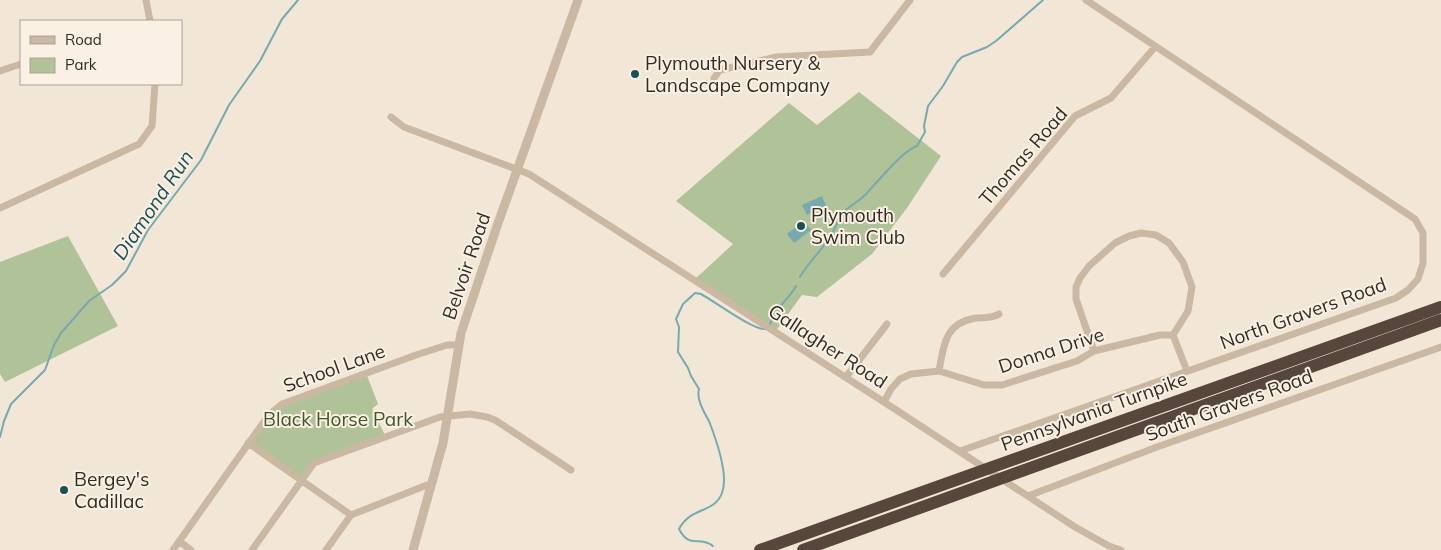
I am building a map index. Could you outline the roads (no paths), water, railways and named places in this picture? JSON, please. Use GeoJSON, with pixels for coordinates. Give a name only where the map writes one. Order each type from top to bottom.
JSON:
{"type":"FeatureCollection","features":[{"type":"Feature","properties":{"kind":"highway","name":"Pennsylvania Turnpike"},"geometry":{"type":"LineString","coordinates":[[803,550],[991,481],[1008,468],[1441,307]]}},
{"type":"Feature","properties":{"kind":"highway","name":"Pennsylvania Turnpike"},"geometry":{"type":"LineString","coordinates":[[760,550],[977,473],[1008,468],[1441,320]]}},
{"type":"Feature","properties":{"kind":"street"},"geometry":{"type":"LineString","coordinates":[[146,0],[150,20]]}},
{"type":"Feature","properties":{"kind":"street","name":"Belvoir Road"},"geometry":{"type":"LineString","coordinates":[[413,550],[443,443],[458,345],[516,171],[578,0]]}},
{"type":"Feature","properties":{"kind":"street"},"geometry":{"type":"LineString","coordinates":[[714,78],[720,70],[776,57],[870,52],[910,0]]}},
{"type":"Feature","properties":{"kind":"street","name":"North Gravers Road"},"geometry":{"type":"LineString","coordinates":[[960,452],[1396,298],[1408,290],[1418,279],[1423,263],[1423,233],[1414,219],[1086,0]]}},
{"type":"Feature","properties":{"kind":"street","name":"Thomas Road"},"geometry":{"type":"LineString","coordinates":[[943,274],[1075,116],[1111,98],[1155,46]]}},
{"type":"Feature","properties":{"kind":"street"},"geometry":{"type":"LineString","coordinates":[[0,71],[20,64]]}},
{"type":"Feature","properties":{"kind":"street"},"geometry":{"type":"LineString","coordinates":[[0,208],[139,144],[152,126],[155,85]]}},
{"type":"Feature","properties":{"kind":"street","name":"Gallagher Road"},"geometry":{"type":"LineString","coordinates":[[392,117],[404,127],[516,171],[529,174],[1087,534],[1121,550]]}},
{"type":"Feature","properties":{"kind":"street"},"geometry":{"type":"LineString","coordinates":[[1094,351],[1076,299],[1076,288],[1080,278],[1089,266],[1115,243],[1129,236],[1141,234],[1156,236],[1169,243],[1183,262],[1192,287],[1188,311],[1173,335],[1187,371]]}},
{"type":"Feature","properties":{"kind":"street"},"geometry":{"type":"LineString","coordinates":[[939,371],[944,342],[953,327],[966,320],[992,318],[999,314]]}},
{"type":"Feature","properties":{"kind":"street"},"geometry":{"type":"LineString","coordinates":[[846,377],[887,324]]}},
{"type":"Feature","properties":{"kind":"street","name":"Donna Drive"},"geometry":{"type":"LineString","coordinates":[[884,402],[891,389],[900,379],[911,374],[939,371],[984,386],[1002,385],[1077,361],[1094,351],[1160,334],[1173,335]]}},
{"type":"Feature","properties":{"kind":"street","name":"School Lane"},"geometry":{"type":"LineString","coordinates":[[173,550],[268,416],[282,404],[416,355],[447,345],[458,345]]}},
{"type":"Feature","properties":{"kind":"street","name":"South Gravers Road"},"geometry":{"type":"LineString","coordinates":[[1028,496],[1157,447],[1441,347]]}},
{"type":"Feature","properties":{"kind":"street"},"geometry":{"type":"LineString","coordinates":[[252,550],[314,463],[440,417],[470,414],[495,420],[571,470]]}},
{"type":"Feature","properties":{"kind":"street"},"geometry":{"type":"LineString","coordinates":[[248,443],[351,515]]}},
{"type":"Feature","properties":{"kind":"street"},"geometry":{"type":"LineString","coordinates":[[326,550],[351,515],[426,485],[432,487]]}},
{"type":"Feature","properties":{"kind":"street"},"geometry":{"type":"LineString","coordinates":[[179,542],[191,550]]}},
{"type":"Feature","properties":{"kind":"water"},"geometry":{"type":"Polygon","coordinates":[[[822,196],[826,206],[807,215],[802,205],[822,196]]]}},
{"type":"Feature","properties":{"kind":"water"},"geometry":{"type":"Polygon","coordinates":[[[804,221],[811,230],[794,243],[787,234],[804,221]]]}},
{"type":"Feature","properties":{"kind":"waterway","name":"Diamond Run"},"geometry":{"type":"LineString","coordinates":[[0,437],[11,404],[45,370],[54,345],[61,333],[89,301],[112,285],[126,271],[148,230],[201,160],[229,105],[260,61],[282,19],[298,0]]}},
{"type":"Feature","properties":{"kind":"waterway"},"geometry":{"type":"LineString","coordinates":[[800,277],[830,237],[843,213],[864,196],[904,154],[917,146],[925,132],[924,126],[928,106],[943,86],[957,62],[962,57],[987,47],[996,41],[1043,0]]}},
{"type":"Feature","properties":{"kind":"waterway"},"geometry":{"type":"LineString","coordinates":[[770,324],[775,313],[796,286]]}},
{"type":"Feature","properties":{"kind":"waterway"},"geometry":{"type":"LineString","coordinates":[[713,546],[708,543],[691,541],[679,529],[690,517],[708,508],[718,500],[722,493],[724,477],[721,457],[700,401],[699,389],[678,352],[679,327],[676,319],[683,304],[695,293],[701,294],[752,325],[765,329]]}},
{"type":"Feature","properties":{"kind":"place","name":"Plymouth Nursery & Landscape Company"},"geometry":{"type":"Point","coordinates":[635,74]}},
{"type":"Feature","properties":{"kind":"place","name":"Plymouth Swim Club"},"geometry":{"type":"Point","coordinates":[801,226]}},
{"type":"Feature","properties":{"kind":"place","name":"Bergey's Cadillac"},"geometry":{"type":"Point","coordinates":[64,490]}},
{"type":"Feature","properties":{"kind":"park label","name":"Black Horse Park"},"geometry":{"type":"Point","coordinates":[338,419]}}]}
